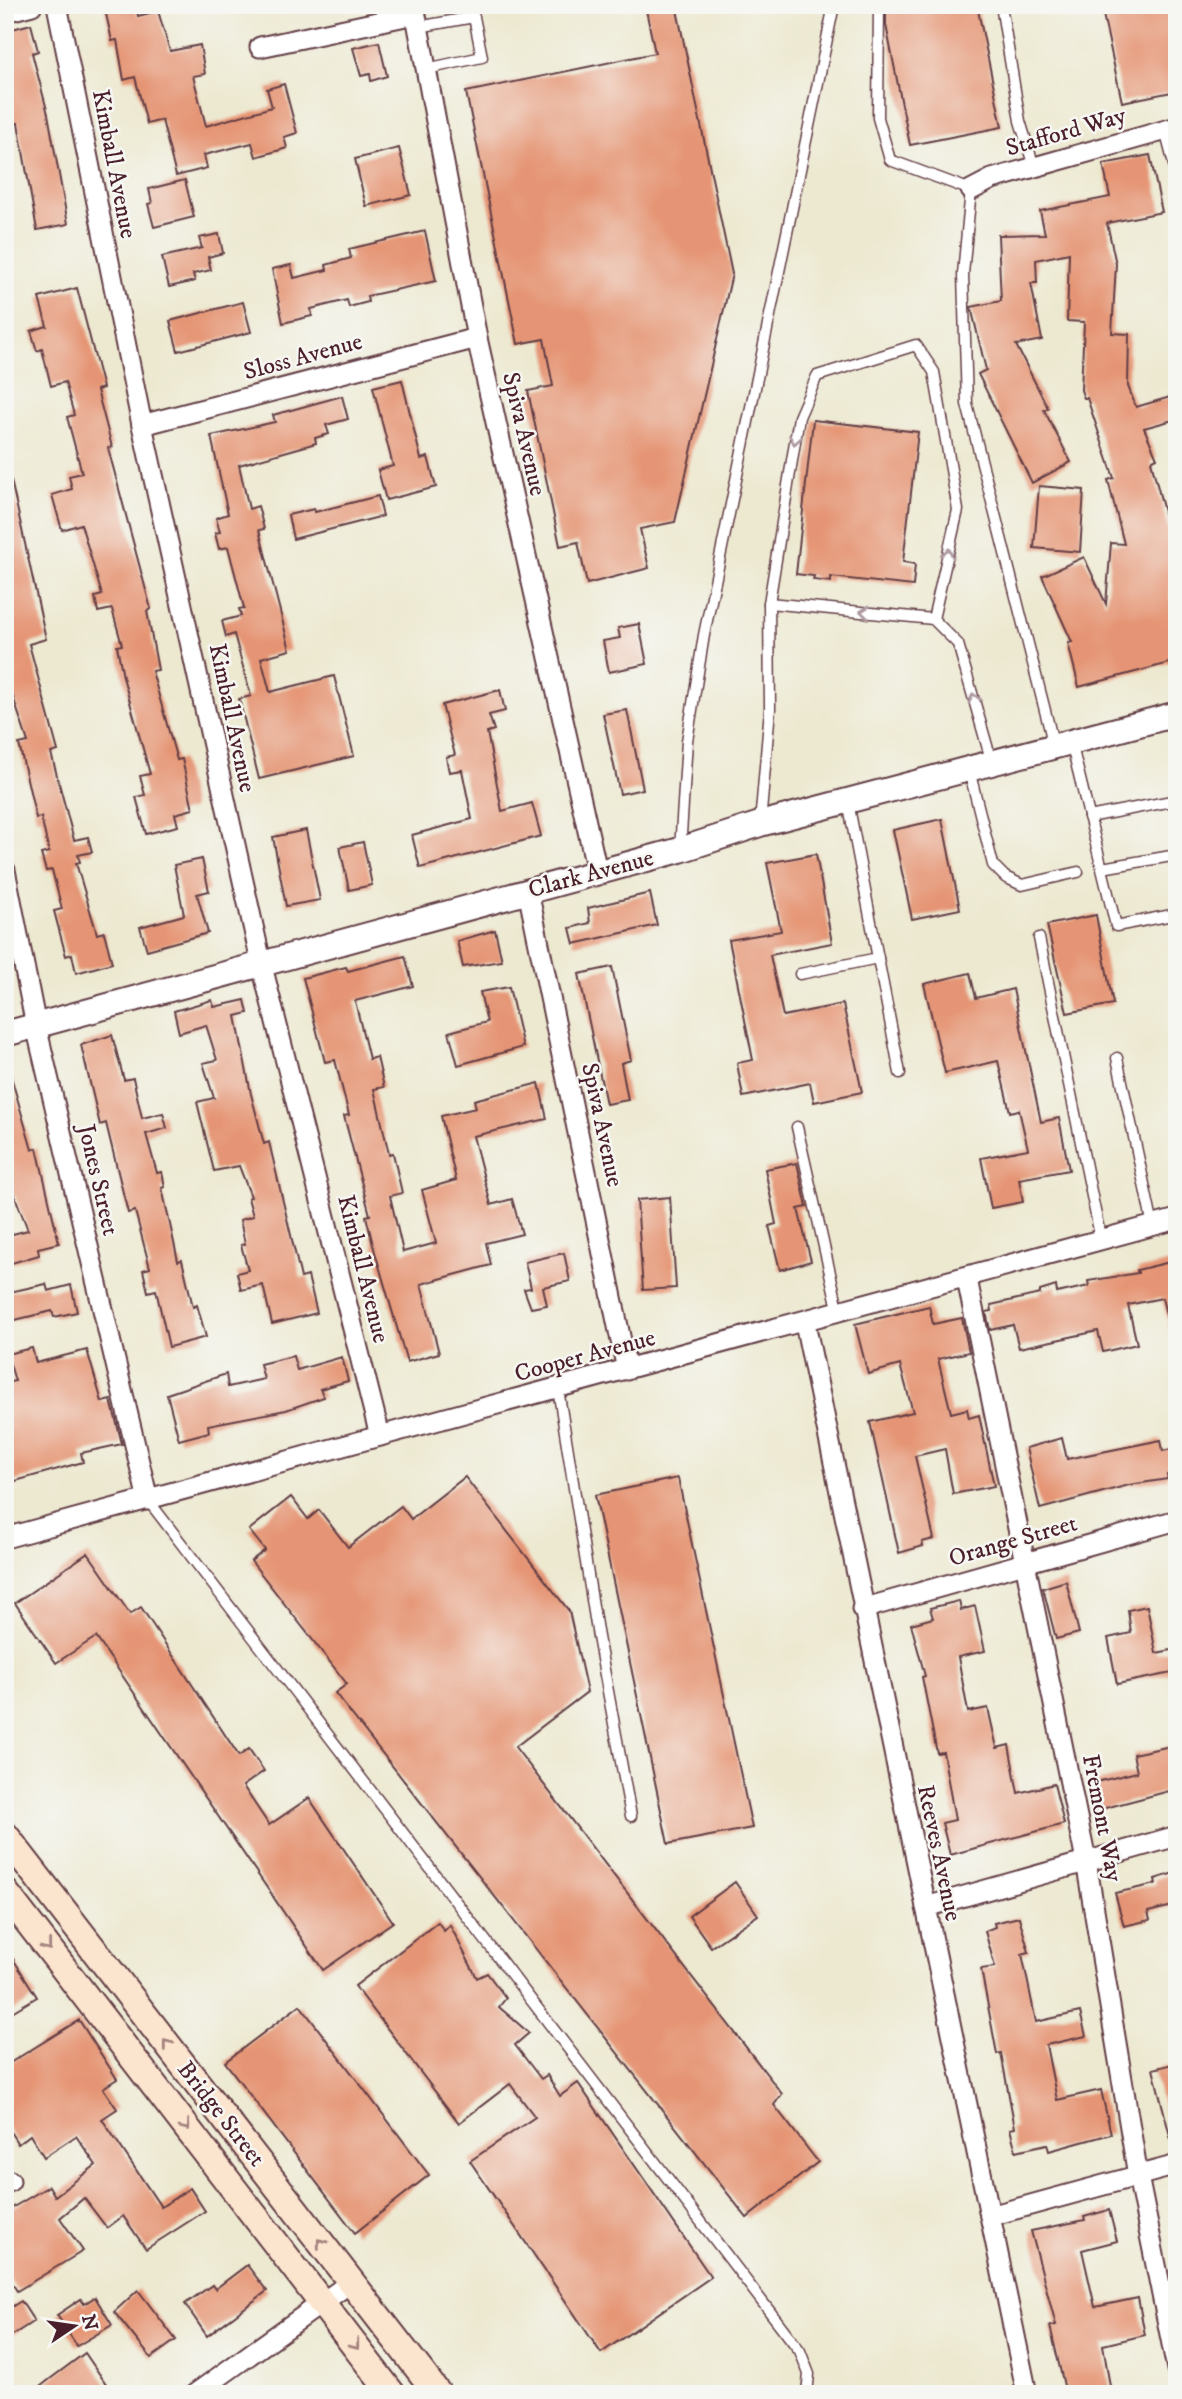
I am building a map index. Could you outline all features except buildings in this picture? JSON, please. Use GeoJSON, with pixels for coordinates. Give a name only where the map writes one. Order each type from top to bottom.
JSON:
{"type":"FeatureCollection","features":[{"type":"Feature","properties":{"kind":"main road","name":"Bridge Street"},"geometry":{"type":"LineString","coordinates":[[5,1835],[438,2394]]}},
{"type":"Feature","properties":{"kind":"main road","name":"Bridge Street"},"geometry":{"type":"LineString","coordinates":[[6,1894],[392,2394]]}},
{"type":"Feature","properties":{"kind":"street"},"geometry":{"type":"LineString","coordinates":[[5,12],[32,5]]}},
{"type":"Feature","properties":{"kind":"street","name":"Kimball Avenue"},"geometry":{"type":"LineString","coordinates":[[57,5],[142,425],[261,962],[380,1436]]}},
{"type":"Feature","properties":{"kind":"street"},"geometry":{"type":"LineString","coordinates":[[260,47],[416,15]]}},
{"type":"Feature","properties":{"kind":"street","name":"Spiva Avenue"},"geometry":{"type":"LineString","coordinates":[[416,15],[477,338],[597,871]]}},
{"type":"Feature","properties":{"kind":"street","name":"Stafford Way"},"geometry":{"type":"LineString","coordinates":[[971,190],[992,179],[1171,129]]}},
{"type":"Feature","properties":{"kind":"street","name":"Sloss Avenue"},"geometry":{"type":"LineString","coordinates":[[142,425],[477,338]]}},
{"type":"Feature","properties":{"kind":"street","name":"Clark Avenue"},"geometry":{"type":"LineString","coordinates":[[5,1034],[261,962],[680,850],[760,824],[1177,714]]}},
{"type":"Feature","properties":{"kind":"street","name":"Jones Street"},"geometry":{"type":"LineString","coordinates":[[5,870],[36,1026],[148,1500]]}},
{"type":"Feature","properties":{"kind":"street","name":"Spiva Avenue"},"geometry":{"type":"LineString","coordinates":[[528,891],[627,1370]]}},
{"type":"Feature","properties":{"kind":"street","name":"Cooper Avenue"},"geometry":{"type":"LineString","coordinates":[[5,1538],[839,1314],[1177,1219]]}},
{"type":"Feature","properties":{"kind":"street","name":"Fremont Way"},"geometry":{"type":"LineString","coordinates":[[967,1279],[1086,1861],[1138,2176],[1177,2369]]}},
{"type":"Feature","properties":{"kind":"street","name":"Reeves Avenue"},"geometry":{"type":"LineString","coordinates":[[805,1323],[862,1609],[1027,2394]]}},
{"type":"Feature","properties":{"kind":"street","name":"Orange Street"},"geometry":{"type":"LineString","coordinates":[[862,1609],[1177,1520]]}},
{"type":"Feature","properties":{"kind":"street"},"geometry":{"type":"LineString","coordinates":[[926,1907],[1177,1836]]}},
{"type":"Feature","properties":{"kind":"street"},"geometry":{"type":"LineString","coordinates":[[6,1894],[33,1872]]}},
{"type":"Feature","properties":{"kind":"street"},"geometry":{"type":"LineString","coordinates":[[990,2216],[1177,2165]]}},
{"type":"Feature","properties":{"kind":"street"},"geometry":{"type":"LineString","coordinates":[[195,2394],[351,2282]]}},
{"type":"Feature","properties":{"kind":"lane"},"geometry":{"type":"LineString","coordinates":[[680,850],[687,741],[704,635],[834,5]]}},
{"type":"Feature","properties":{"kind":"lane"},"geometry":{"type":"LineString","coordinates":[[879,5],[878,118],[890,160],[971,190],[963,274],[967,404],[1063,745],[1089,817],[1116,926],[1177,914]]}},
{"type":"Feature","properties":{"kind":"lane"},"geometry":{"type":"LineString","coordinates":[[1001,5],[1020,121],[1034,167]]}},
{"type":"Feature","properties":{"kind":"lane"},"geometry":{"type":"LineString","coordinates":[[416,15],[474,17],[477,30],[482,57],[426,69]]}},
{"type":"Feature","properties":{"kind":"lane"},"geometry":{"type":"LineString","coordinates":[[1171,129],[1177,176]]}},
{"type":"Feature","properties":{"kind":"lane"},"geometry":{"type":"LineString","coordinates":[[760,824],[771,709],[769,603],[799,417],[817,376],[916,345],[934,372],[958,510],[933,619]]}},
{"type":"Feature","properties":{"kind":"lane"},"geometry":{"type":"LineString","coordinates":[[769,603],[933,619],[958,644],[981,767],[993,865],[1005,877],[1021,885],[1079,872]]}},
{"type":"Feature","properties":{"kind":"lane"},"geometry":{"type":"LineString","coordinates":[[1089,817],[1177,800]]}},
{"type":"Feature","properties":{"kind":"lane"},"geometry":{"type":"LineString","coordinates":[[848,801],[900,1073]]}},
{"type":"Feature","properties":{"kind":"lane"},"geometry":{"type":"LineString","coordinates":[[1102,868],[1177,855]]}},
{"type":"Feature","properties":{"kind":"lane"},"geometry":{"type":"LineString","coordinates":[[1039,937],[1101,1241]]}},
{"type":"Feature","properties":{"kind":"lane"},"geometry":{"type":"LineString","coordinates":[[800,974],[878,958]]}},
{"type":"Feature","properties":{"kind":"lane"},"geometry":{"type":"LineString","coordinates":[[1117,1058],[1153,1226]]}},
{"type":"Feature","properties":{"kind":"lane"},"geometry":{"type":"LineString","coordinates":[[797,1127],[839,1314]]}},
{"type":"Feature","properties":{"kind":"lane"},"geometry":{"type":"LineString","coordinates":[[558,1388],[598,1637],[631,1816]]}},
{"type":"Feature","properties":{"kind":"lane"},"geometry":{"type":"LineString","coordinates":[[148,1500],[800,2351],[809,2374],[807,2394]]}}]}
